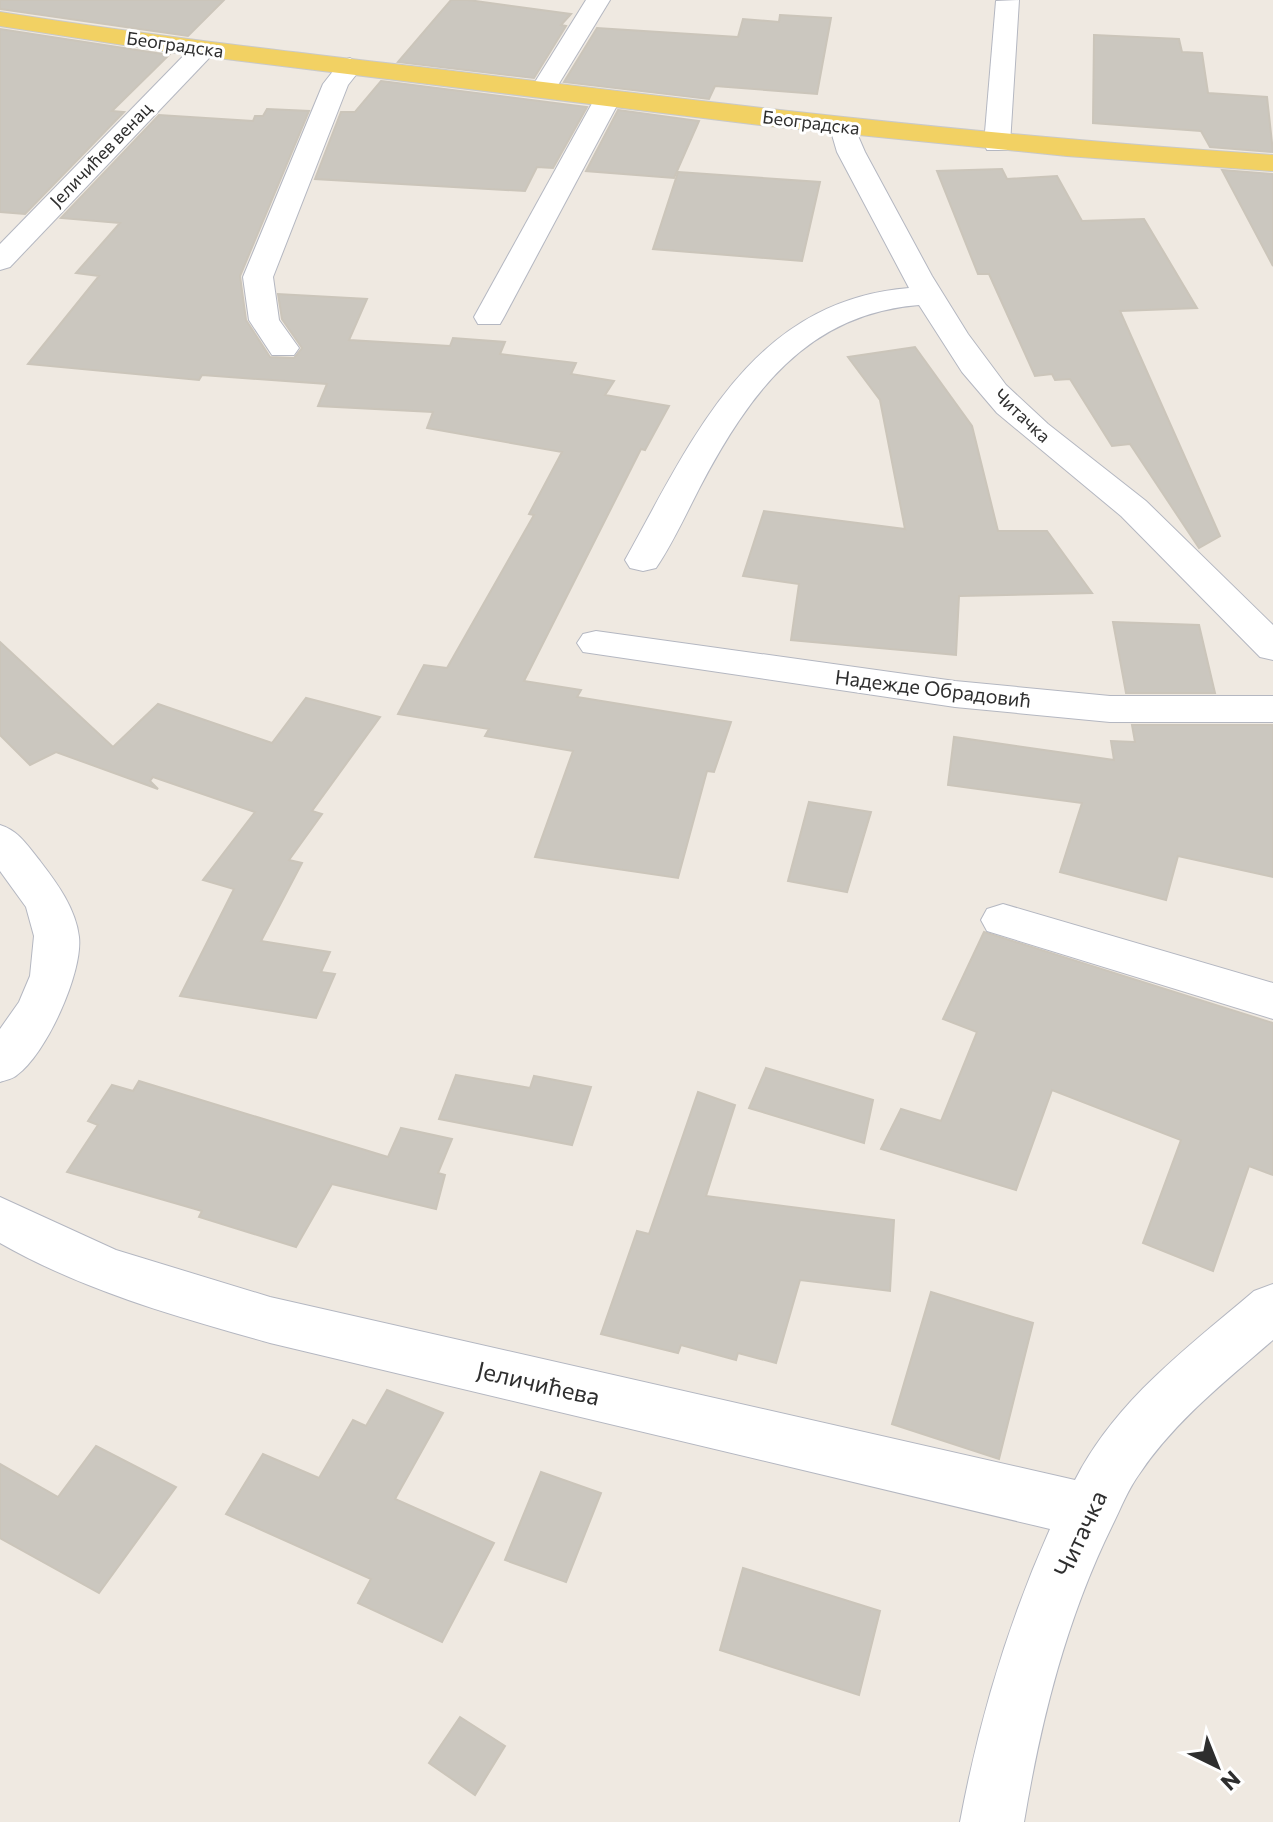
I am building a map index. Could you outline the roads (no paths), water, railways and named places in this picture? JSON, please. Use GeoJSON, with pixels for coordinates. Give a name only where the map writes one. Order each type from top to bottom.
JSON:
{"type":"FeatureCollection","features":[{"type":"Feature","properties":{"kind":"main road","name":"Београдска"},"geometry":{"type":"LineString","coordinates":[[0,19],[203,50],[843,128],[997,144],[1273,163]]}},
{"type":"Feature","properties":{"kind":"street"},"geometry":{"type":"LineString","coordinates":[[543,90],[598,0]]}},
{"type":"Feature","properties":{"kind":"street"},"geometry":{"type":"LineString","coordinates":[[997,144],[1008,1]]}},
{"type":"Feature","properties":{"kind":"street","name":"Јеличићев венац"},"geometry":{"type":"LineString","coordinates":[[0,261],[203,50]]}},
{"type":"Feature","properties":{"kind":"street"},"geometry":{"type":"LineString","coordinates":[[283,348],[264,320],[258,277],[336,84],[350,66]]}},
{"type":"Feature","properties":{"kind":"street"},"geometry":{"type":"LineString","coordinates":[[489,317],[608,98]]}},
{"type":"Feature","properties":{"kind":"street","name":"Читачка"},"geometry":{"type":"LineString","coordinates":[[843,128],[851,152],[930,295],[973,365],[1031,429],[1111,489],[1188,559],[1273,648]]}},
{"type":"Feature","properties":{"kind":"street"},"geometry":{"type":"LineString","coordinates":[[643,560],[739,391],[788,341],[860,305],[930,295]]}},
{"type":"Feature","properties":{"kind":"street","name":"Надежде Обрадовић"},"geometry":{"type":"LineString","coordinates":[[596,643],[955,694],[1095,708],[1273,709]]}},
{"type":"Feature","properties":{"kind":"street"},"geometry":{"type":"LineString","coordinates":[[0,840],[52,917],[59,948],[46,996],[0,1063]]}},
{"type":"Feature","properties":{"kind":"street"},"geometry":{"type":"LineString","coordinates":[[1003,920],[1273,1001]]}},
{"type":"Feature","properties":{"kind":"street","name":"Јеличићева"},"geometry":{"type":"LineString","coordinates":[[0,1218],[49,1247],[151,1286],[270,1320],[1089,1511]]}},
{"type":"Feature","properties":{"kind":"street","name":"Читачка"},"geometry":{"type":"LineString","coordinates":[[992,1822],[999,1774],[1034,1652],[1066,1560],[1089,1511],[1130,1442],[1273,1307]]}}]}
